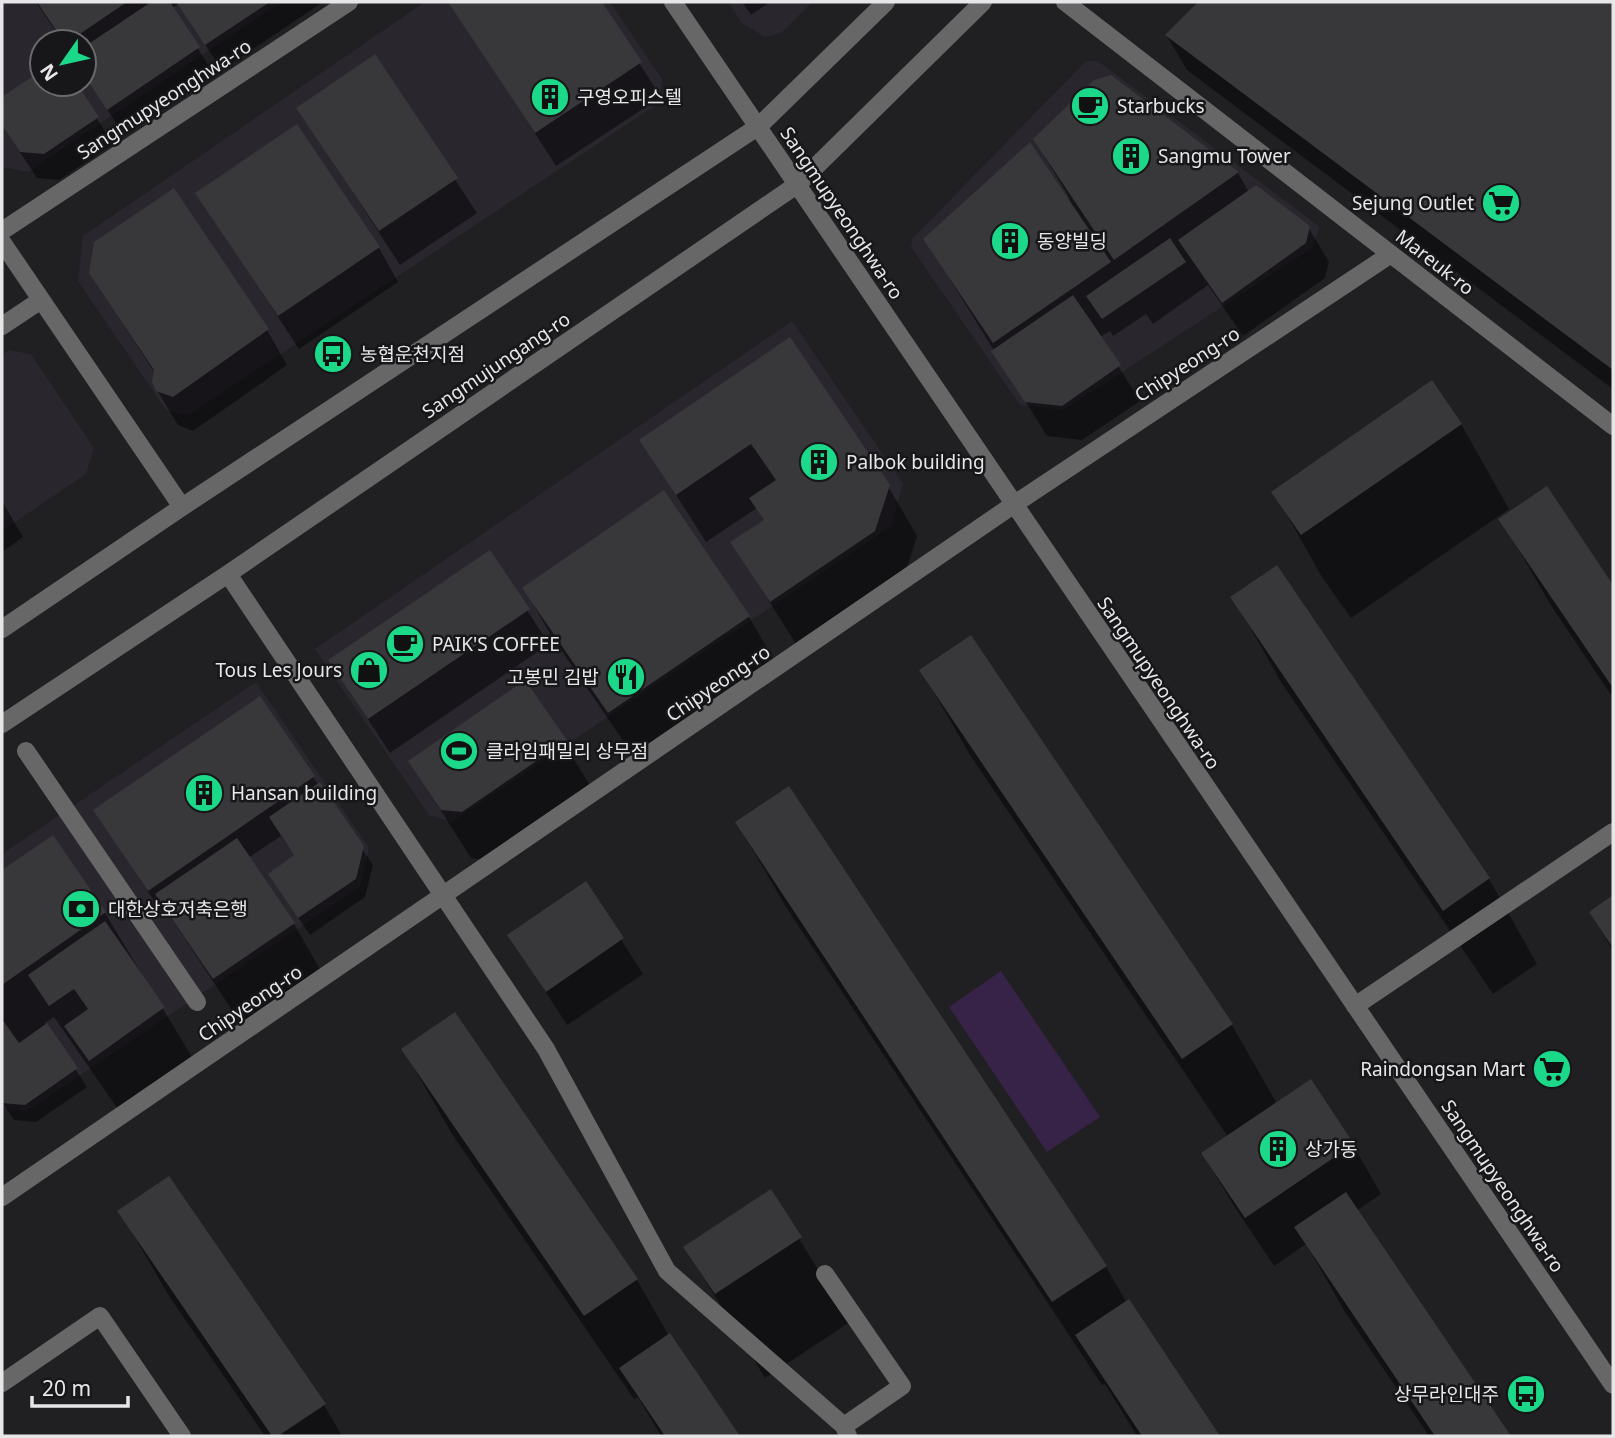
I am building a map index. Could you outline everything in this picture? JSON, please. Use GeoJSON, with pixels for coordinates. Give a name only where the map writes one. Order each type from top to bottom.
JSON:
{"type":"FeatureCollection","features":[{"type":"Feature","properties":{"kind":"street","name":"Sangmupyeonghwa-ro"},"geometry":{"type":"LineString","coordinates":[[2,231],[349,2]]}},
{"type":"Feature","properties":{"kind":"street","name":"Sangmupyeonghwa-ro"},"geometry":{"type":"LineString","coordinates":[[673,2],[1613,1385]]}},
{"type":"Feature","properties":{"kind":"street"},"geometry":{"type":"LineString","coordinates":[[2,629],[181,507],[759,126],[886,2]]}},
{"type":"Feature","properties":{"kind":"street","name":"Sangmujungang-ro"},"geometry":{"type":"LineString","coordinates":[[2,724],[228,574],[798,184],[983,2]]}},
{"type":"Feature","properties":{"kind":"street","name":"Mareuk-ro"},"geometry":{"type":"LineString","coordinates":[[1065,2],[1613,426]]}},
{"type":"Feature","properties":{"kind":"street"},"geometry":{"type":"LineString","coordinates":[[2,242],[181,507]]}},
{"type":"Feature","properties":{"kind":"street","name":"Chipyeong-ro"},"geometry":{"type":"LineString","coordinates":[[2,1195],[444,897],[1013,505],[1391,254]]}},
{"type":"Feature","properties":{"kind":"street"},"geometry":{"type":"LineString","coordinates":[[2,326],[41,300]]}},
{"type":"Feature","properties":{"kind":"street"},"geometry":{"type":"LineString","coordinates":[[228,574],[546,1049],[667,1271],[846,1431],[902,1386],[825,1274]]}},
{"type":"Feature","properties":{"kind":"street"},"geometry":{"type":"LineString","coordinates":[[26,751],[197,1002]]}},
{"type":"Feature","properties":{"kind":"street"},"geometry":{"type":"LineString","coordinates":[[1355,1006],[1613,832]]}},
{"type":"Feature","properties":{"kind":"street"},"geometry":{"type":"LineString","coordinates":[[2,1383],[100,1316],[182,1436]]}},
{"type":"Feature","properties":{"kind":"shaded area"},"geometry":{"type":"Polygon","coordinates":[[[2,2],[281,2],[28,172],[2,167],[2,2]]]}},
{"type":"Feature","properties":{"kind":"shaded area"},"geometry":{"type":"Polygon","coordinates":[[[425,2],[610,2],[662,79],[659,103],[189,415],[166,410],[78,281],[83,236],[425,2]]]}},
{"type":"Feature","properties":{"kind":"shaded area"},"geometry":{"type":"Polygon","coordinates":[[[728,2],[812,2],[781,33],[765,37],[742,23],[728,2]]]}},
{"type":"Feature","properties":{"kind":"shaded area"},"geometry":{"type":"Polygon","coordinates":[[[1086,61],[1098,61],[1320,227],[1312,248],[1064,410],[1020,405],[911,247],[913,238],[1086,61]]]}},
{"type":"Feature","properties":{"kind":"shaded area"},"geometry":{"type":"Polygon","coordinates":[[[792,321],[903,484],[891,526],[452,822],[429,815],[315,649],[792,321]]]}},
{"type":"Feature","properties":{"kind":"shaded area"},"geometry":{"type":"Polygon","coordinates":[[[9,350],[31,354],[94,448],[86,474],[2,531],[2,355],[9,350]]]}},
{"type":"Feature","properties":{"kind":"shaded area"},"geometry":{"type":"Polygon","coordinates":[[[256,682],[369,848],[360,887],[27,1111],[2,1108],[2,854],[256,682]]]}},
{"type":"Feature","properties":{"kind":"shaded area"},"geometry":{"type":"Polygon","coordinates":[[[1001,971],[1100,1117],[1047,1152],[949,1007],[1001,971]]]}},
{"type":"Feature","properties":{"kind":"building"},"geometry":{"type":"Polygon","coordinates":[[[37,2],[127,2],[89,28],[55,28],[37,2]]]}},
{"type":"Feature","properties":{"kind":"building"},"geometry":{"type":"Polygon","coordinates":[[[151,2],[170,2],[200,47],[107,110],[98,96],[98,38],[151,2]]]}},
{"type":"Feature","properties":{"kind":"building"},"geometry":{"type":"Polygon","coordinates":[[[176,2],[270,2],[205,45],[176,2]]]}},
{"type":"Feature","properties":{"kind":"building","name":"구영오피스텔"},"geometry":{"type":"Polygon","coordinates":[[[448,2],[602,2],[642,62],[535,133],[448,2]]]}},
{"type":"Feature","properties":{"kind":"building","name":"Sejung Outlet"},"geometry":{"type":"Polygon","coordinates":[[[1198,2],[1613,2],[1613,370],[1165,35],[1198,2]]]}},
{"type":"Feature","properties":{"kind":"building"},"geometry":{"type":"Polygon","coordinates":[[[375,54],[458,178],[379,231],[296,108],[375,54]]]}},
{"type":"Feature","properties":{"kind":"building","name":"Sangmu Tower"},"geometry":{"type":"Polygon","coordinates":[[[1111,75],[1239,172],[1114,260],[1033,139],[1094,80],[1111,75]]]}},
{"type":"Feature","properties":{"kind":"building"},"geometry":{"type":"Polygon","coordinates":[[[28,79],[28,98],[86,98],[99,117],[44,154],[20,152],[2,125],[2,97],[28,79]]]}},
{"type":"Feature","properties":{"kind":"building"},"geometry":{"type":"Polygon","coordinates":[[[297,124],[380,247],[278,316],[195,193],[297,124]]]}},
{"type":"Feature","properties":{"kind":"building","name":"동양빌딩"},"geometry":{"type":"Polygon","coordinates":[[[1030,142],[1111,262],[993,343],[923,239],[1030,142]]]}},
{"type":"Feature","properties":{"kind":"building"},"geometry":{"type":"Polygon","coordinates":[[[1256,185],[1310,226],[1306,243],[1222,303],[1178,240],[1256,185]]]}},
{"type":"Feature","properties":{"kind":"building"},"geometry":{"type":"Polygon","coordinates":[[[174,188],[269,329],[173,397],[156,391],[152,382],[154,370],[89,273],[94,242],[174,188]]]}},
{"type":"Feature","properties":{"kind":"building"},"geometry":{"type":"Polygon","coordinates":[[[1170,238],[1186,262],[1102,319],[1086,296],[1170,238]]]}},
{"type":"Feature","properties":{"kind":"building"},"geometry":{"type":"Polygon","coordinates":[[[1073,295],[1121,365],[1062,406],[1025,402],[991,351],[1073,295]]]}},
{"type":"Feature","properties":{"kind":"building","name":"Palbok building"},"geometry":{"type":"Polygon","coordinates":[[[790,337],[890,485],[875,531],[770,602],[730,542],[764,520],[749,498],[776,480],[751,444],[676,495],[639,440],[790,337]]]}},
{"type":"Feature","properties":{"kind":"building"},"geometry":{"type":"Polygon","coordinates":[[[1432,380],[1462,424],[1301,535],[1271,492],[1432,380]]]}},
{"type":"Feature","properties":{"kind":"building"},"geometry":{"type":"Polygon","coordinates":[[[1547,486],[1613,585],[1613,688],[1498,519],[1547,486]]]}},
{"type":"Feature","properties":{"kind":"building"},"geometry":{"type":"Polygon","coordinates":[[[664,490],[750,616],[608,713],[522,588],[664,490]]]}},
{"type":"Feature","properties":{"kind":"building"},"geometry":{"type":"Polygon","coordinates":[[[490,550],[530,609],[368,719],[328,660],[490,550]]]}},
{"type":"Feature","properties":{"kind":"building"},"geometry":{"type":"Polygon","coordinates":[[[1277,565],[1490,878],[1443,911],[1230,597],[1277,565]]]}},
{"type":"Feature","properties":{"kind":"building"},"geometry":{"type":"Polygon","coordinates":[[[971,635],[1233,1024],[1182,1059],[919,670],[971,635]]]}},
{"type":"Feature","properties":{"kind":"building"},"geometry":{"type":"Polygon","coordinates":[[[525,680],[567,740],[462,812],[441,810],[408,761],[525,680]]]}},
{"type":"Feature","properties":{"kind":"building","name":"Hansan building"},"geometry":{"type":"Polygon","coordinates":[[[260,696],[315,776],[148,891],[93,810],[260,696]]]}},
{"type":"Feature","properties":{"kind":"building"},"geometry":{"type":"Polygon","coordinates":[[[320,782],[364,846],[356,879],[298,918],[268,874],[294,855],[269,817],[320,782]]]}},
{"type":"Feature","properties":{"kind":"building"},"geometry":{"type":"Polygon","coordinates":[[[789,786],[1107,1266],[1052,1302],[735,822],[789,786]]]}},
{"type":"Feature","properties":{"kind":"building"},"geometry":{"type":"Polygon","coordinates":[[[53,835],[106,912],[2,985],[2,870],[53,835]]]}},
{"type":"Feature","properties":{"kind":"building"},"geometry":{"type":"Polygon","coordinates":[[[237,838],[295,923],[213,979],[155,894],[237,838]]]}},
{"type":"Feature","properties":{"kind":"building"},"geometry":{"type":"Polygon","coordinates":[[[586,881],[624,938],[546,992],[507,935],[586,881]]]}},
{"type":"Feature","properties":{"kind":"building"},"geometry":{"type":"Polygon","coordinates":[[[1613,895],[1613,948],[1589,912],[1613,895]]]}},
{"type":"Feature","properties":{"kind":"building"},"geometry":{"type":"Polygon","coordinates":[[[105,921],[165,1007],[89,1061],[64,1026],[88,1009],[74,989],[49,1006],[28,975],[105,921]]]}},
{"type":"Feature","properties":{"kind":"building"},"geometry":{"type":"Polygon","coordinates":[[[455,1012],[638,1279],[584,1316],[401,1049],[455,1012]]]}},
{"type":"Feature","properties":{"kind":"building"},"geometry":{"type":"Polygon","coordinates":[[[2,1019],[19,1043],[47,1023],[78,1068],[25,1105],[2,1103],[2,1019]]]}},
{"type":"Feature","properties":{"kind":"building","name":"상가동"},"geometry":{"type":"Polygon","coordinates":[[[1311,1079],[1354,1144],[1245,1218],[1201,1153],[1311,1079]]]}},
{"type":"Feature","properties":{"kind":"building"},"geometry":{"type":"Polygon","coordinates":[[[169,1176],[326,1404],[278,1436],[272,1436],[117,1211],[169,1176]]]}},
{"type":"Feature","properties":{"kind":"building"},"geometry":{"type":"Polygon","coordinates":[[[771,1189],[802,1237],[715,1294],[683,1247],[771,1189]]]}},
{"type":"Feature","properties":{"kind":"building"},"geometry":{"type":"Polygon","coordinates":[[[1346,1192],[1511,1436],[1435,1436],[1294,1227],[1346,1192]]]}},
{"type":"Feature","properties":{"kind":"building"},"geometry":{"type":"Polygon","coordinates":[[[1129,1299],[1220,1436],[1142,1436],[1075,1335],[1129,1299]]]}},
{"type":"Feature","properties":{"kind":"building"},"geometry":{"type":"Polygon","coordinates":[[[670,1333],[740,1436],[665,1436],[619,1368],[670,1333]]]}},
{"type":"Feature","properties":{"kind":"place","name":"구영오피스텔"},"geometry":{"type":"Point","coordinates":[550,97]}},
{"type":"Feature","properties":{"kind":"place","name":"Starbucks"},"geometry":{"type":"Point","coordinates":[1090,106]}},
{"type":"Feature","properties":{"kind":"place","name":"Sangmu Tower"},"geometry":{"type":"Point","coordinates":[1131,156]}},
{"type":"Feature","properties":{"kind":"place","name":"Sejung Outlet"},"geometry":{"type":"Point","coordinates":[1501,203]}},
{"type":"Feature","properties":{"kind":"place","name":"동양빌딩"},"geometry":{"type":"Point","coordinates":[1010,241]}},
{"type":"Feature","properties":{"kind":"place","name":"농협운천지점"},"geometry":{"type":"Point","coordinates":[333,354]}},
{"type":"Feature","properties":{"kind":"place","name":"Palbok building"},"geometry":{"type":"Point","coordinates":[819,462]}},
{"type":"Feature","properties":{"kind":"place","name":"PAIK'S COFFEE"},"geometry":{"type":"Point","coordinates":[405,644]}},
{"type":"Feature","properties":{"kind":"place","name":"Tous Les Jours"},"geometry":{"type":"Point","coordinates":[369,670]}},
{"type":"Feature","properties":{"kind":"place","name":"고봉민 김밥"},"geometry":{"type":"Point","coordinates":[626,677]}},
{"type":"Feature","properties":{"kind":"place","name":"클라임패밀리 상무점"},"geometry":{"type":"Point","coordinates":[459,751]}},
{"type":"Feature","properties":{"kind":"place","name":"Hansan building"},"geometry":{"type":"Point","coordinates":[204,793]}},
{"type":"Feature","properties":{"kind":"place","name":"대한상호저축은행"},"geometry":{"type":"Point","coordinates":[81,909]}},
{"type":"Feature","properties":{"kind":"place","name":"Raindongsan Mart"},"geometry":{"type":"Point","coordinates":[1552,1069]}},
{"type":"Feature","properties":{"kind":"place","name":"상가동"},"geometry":{"type":"Point","coordinates":[1278,1149]}},
{"type":"Feature","properties":{"kind":"place","name":"상무라인대주"},"geometry":{"type":"Point","coordinates":[1526,1394]}}]}
